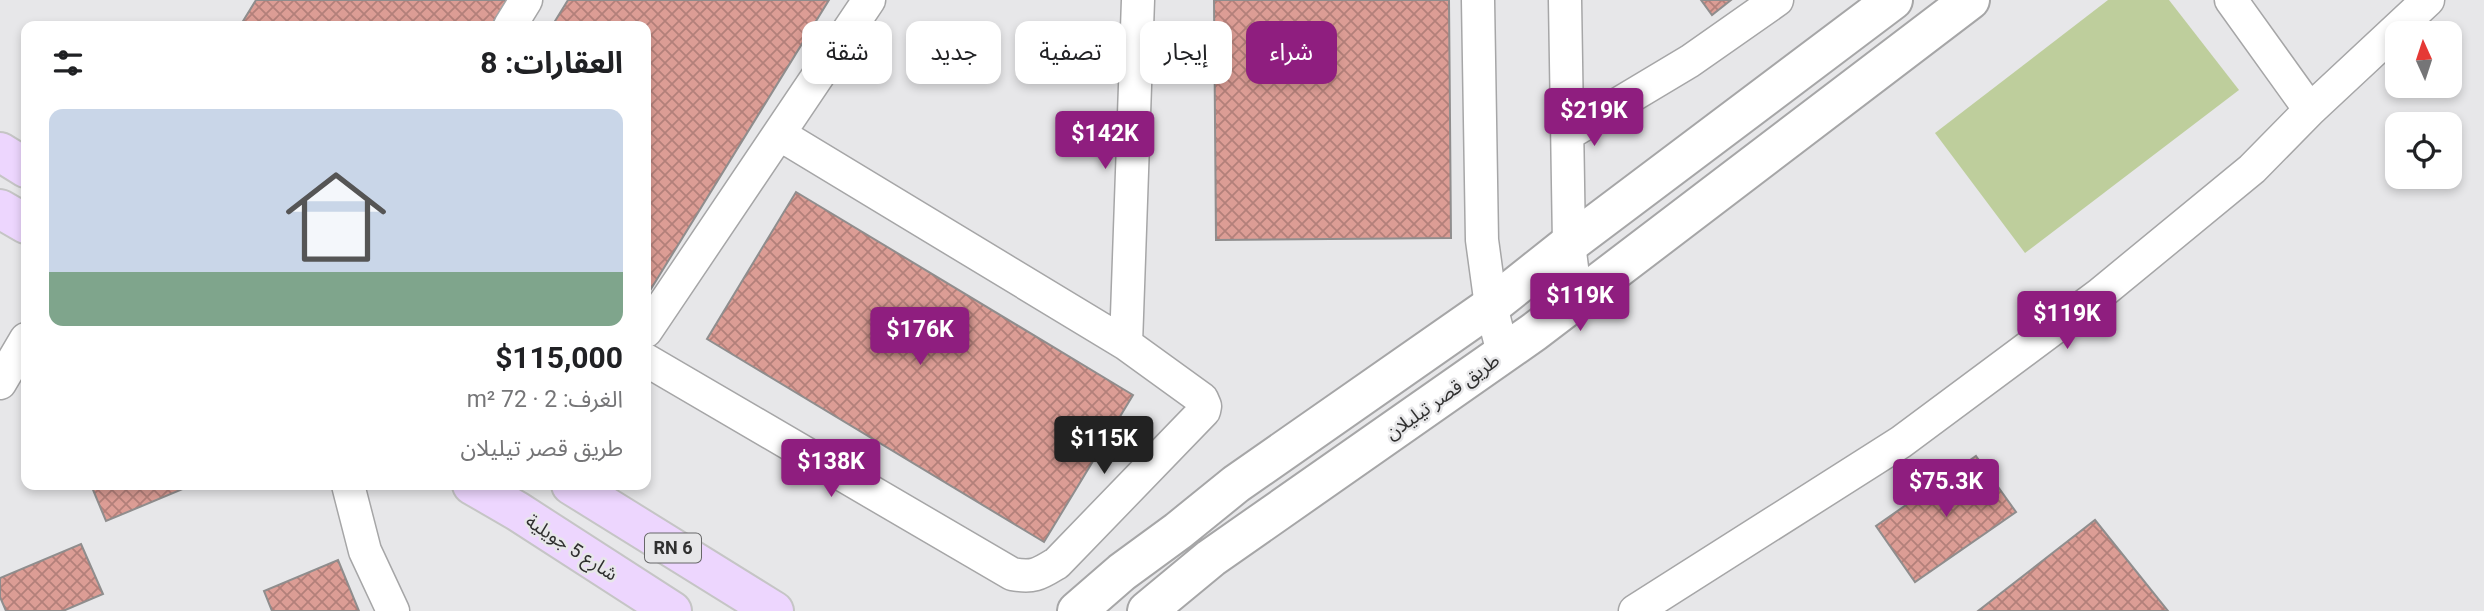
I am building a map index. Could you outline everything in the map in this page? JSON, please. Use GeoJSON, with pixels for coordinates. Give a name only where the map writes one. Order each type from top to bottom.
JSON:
{"type":"FeatureCollection","features":[{"type":"Feature","properties":{"kind":"main road"},"geometry":{"type":"LineString","coordinates":[[1077,611],[1122,572],[1246,477],[1491,306],[1893,0]]}},
{"type":"Feature","properties":{"kind":"main road","name":"طريق قصر تيليلان"},"geometry":{"type":"LineString","coordinates":[[1147,611],[1210,558],[1576,299],[1970,0]]}},
{"type":"Feature","properties":{"kind":"main road"},"geometry":{"type":"LineString","coordinates":[[0,152],[21,165]]}},
{"type":"Feature","properties":{"kind":"main road"},"geometry":{"type":"LineString","coordinates":[[0,209],[21,221]]}},
{"type":"Feature","properties":{"kind":"main road","name":"شارع 5 جويلية"},"geometry":{"type":"LineString","coordinates":[[480,490],[672,611]]}},
{"type":"Feature","properties":{"kind":"main road","name":"RN 6"},"geometry":{"type":"LineString","coordinates":[[579,490],[774,611]]}},
{"type":"Feature","properties":{"kind":"street"},"geometry":{"type":"LineString","coordinates":[[513,21],[526,0]]}},
{"type":"Feature","properties":{"kind":"street"},"geometry":{"type":"LineString","coordinates":[[651,324],[869,0]]}},
{"type":"Feature","properties":{"kind":"street"},"geometry":{"type":"LineString","coordinates":[[1126,344],[1138,0]]}},
{"type":"Feature","properties":{"kind":"street"},"geometry":{"type":"LineString","coordinates":[[1478,0],[1482,240],[1491,306],[1503,353]]}},
{"type":"Feature","properties":{"kind":"street"},"geometry":{"type":"LineString","coordinates":[[1565,0],[1569,244],[1576,299]]}},
{"type":"Feature","properties":{"kind":"street"},"geometry":{"type":"LineString","coordinates":[[1568,134],[1690,61],[1777,0]]}},
{"type":"Feature","properties":{"kind":"street"},"geometry":{"type":"LineString","coordinates":[[2231,0],[2310,110]]}},
{"type":"Feature","properties":{"kind":"street"},"geometry":{"type":"LineString","coordinates":[[1635,611],[1901,442],[2110,285],[2252,169],[2310,110],[2428,0]]}},
{"type":"Feature","properties":{"kind":"street"},"geometry":{"type":"LineString","coordinates":[[651,363],[1012,574],[1035,576],[1058,562],[1204,411],[1202,398],[1126,344],[779,134]]}},
{"type":"Feature","properties":{"kind":"street"},"geometry":{"type":"LineString","coordinates":[[0,383],[21,347]]}},
{"type":"Feature","properties":{"kind":"street"},"geometry":{"type":"LineString","coordinates":[[349,490],[365,551],[393,611]]}},
{"type":"Feature","properties":{"kind":"green space"},"geometry":{"type":"Polygon","coordinates":[[[2108,0],[2169,0],[2239,90],[2025,253],[1935,133],[2108,0]]]}},
{"type":"Feature","properties":{"kind":"building"},"geometry":{"type":"Polygon","coordinates":[[[256,0],[507,0],[494,21],[243,21],[256,0]]]}},
{"type":"Feature","properties":{"kind":"building"},"geometry":{"type":"Polygon","coordinates":[[[568,0],[829,0],[816,21],[802,21],[802,44],[651,289],[651,21],[555,21],[568,0]]]}},
{"type":"Feature","properties":{"kind":"building"},"geometry":{"type":"Polygon","coordinates":[[[1214,0],[1449,0],[1451,238],[1216,240],[1215,84],[1232,84],[1232,21],[1214,21],[1214,0]]]}},
{"type":"Feature","properties":{"kind":"building"},"geometry":{"type":"Polygon","coordinates":[[[1701,0],[1731,0],[1712,15],[1701,0]]]}},
{"type":"Feature","properties":{"kind":"building"},"geometry":{"type":"Polygon","coordinates":[[[796,192],[1133,395],[1044,542],[707,339],[796,192]]]}},
{"type":"Feature","properties":{"kind":"building"},"geometry":{"type":"Polygon","coordinates":[[[1976,456],[2016,512],[1915,582],[1876,526],[1976,456]]]}},
{"type":"Feature","properties":{"kind":"building"},"geometry":{"type":"Polygon","coordinates":[[[93,490],[180,490],[106,521],[93,490]]]}},
{"type":"Feature","properties":{"kind":"building"},"geometry":{"type":"Polygon","coordinates":[[[2095,520],[2168,611],[1978,611],[2095,520]]]}},
{"type":"Feature","properties":{"kind":"building"},"geometry":{"type":"Polygon","coordinates":[[[81,544],[103,594],[63,611],[6,611],[0,597],[0,578],[81,544]]]}},
{"type":"Feature","properties":{"kind":"building"},"geometry":{"type":"Polygon","coordinates":[[[338,560],[359,611],[272,611],[264,591],[338,560]]]}}]}
